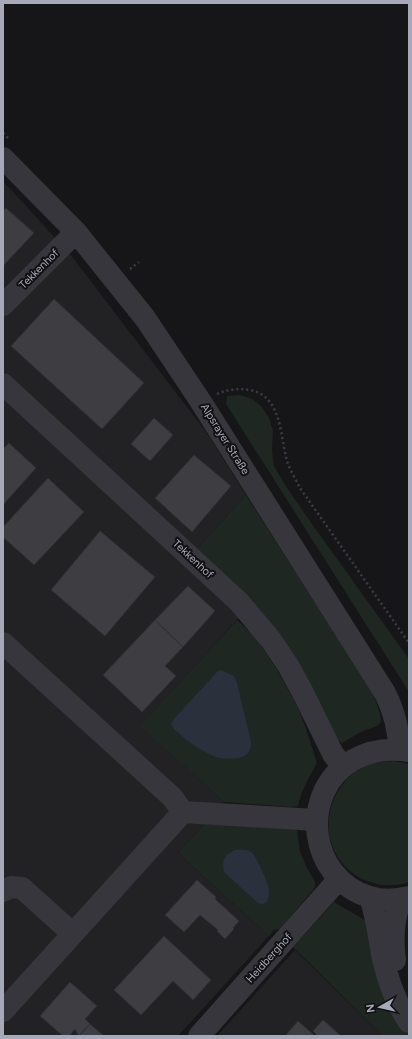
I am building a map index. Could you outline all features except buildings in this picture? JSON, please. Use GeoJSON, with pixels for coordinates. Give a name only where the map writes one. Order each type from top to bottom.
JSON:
{"type":"FeatureCollection","features":[{"type":"Feature","properties":{"kind":"street","name":"Alpsrayer Straße"},"geometry":{"type":"LineString","coordinates":[[3,158],[76,232],[145,318],[201,402],[385,693],[396,718],[400,740],[404,750],[386,749],[360,756],[338,771],[322,794],[316,820],[317,835],[320,849],[326,862],[339,879],[348,886],[357,892],[370,897],[386,899],[405,898]]}},
{"type":"Feature","properties":{"kind":"street","name":"Tekkenhof"},"geometry":{"type":"LineString","coordinates":[[3,305],[76,232]]}},
{"type":"Feature","properties":{"kind":"street","name":"Tekkenhof"},"geometry":{"type":"LineString","coordinates":[[3,384],[239,602],[271,640],[289,667],[333,754],[343,767]]}},
{"type":"Feature","properties":{"kind":"street"},"geometry":{"type":"LineString","coordinates":[[3,643],[172,797],[183,812]]}},
{"type":"Feature","properties":{"kind":"street"},"geometry":{"type":"LineString","coordinates":[[183,812],[316,820]]}},
{"type":"Feature","properties":{"kind":"street"},"geometry":{"type":"LineString","coordinates":[[3,1011],[183,812]]}},
{"type":"Feature","properties":{"kind":"street","name":"Heidberghof"},"geometry":{"type":"LineString","coordinates":[[199,1036],[339,879]]}},
{"type":"Feature","properties":{"kind":"street"},"geometry":{"type":"LineString","coordinates":[[3,891],[11,887],[22,888],[74,934]]}},
{"type":"Feature","properties":{"kind":"street"},"geometry":{"type":"LineString","coordinates":[[370,897],[377,921],[383,958],[388,976],[396,998],[409,1022]]}},
{"type":"Feature","properties":{"kind":"street","name":"Alpsrayer Straße"},"geometry":{"type":"LineString","coordinates":[[405,898],[396,910],[393,938],[397,971],[403,990],[409,1002]]}},
{"type":"Feature","properties":{"kind":"path"},"geometry":{"type":"LineString","coordinates":[[201,402],[225,390],[243,388],[258,392],[270,400],[277,415],[287,462],[300,488],[409,643]]}},
{"type":"Feature","properties":{"kind":"shaded area"},"geometry":{"type":"Polygon","coordinates":[[[3,181],[70,254],[206,432],[246,495],[196,550],[252,603],[141,726],[224,802],[178,853],[269,936],[178,1036],[3,1036],[3,181]]]}},
{"type":"Feature","properties":{"kind":"shaded area"},"geometry":{"type":"Polygon","coordinates":[[[240,395],[252,399],[262,407],[269,418],[273,431],[272,451],[274,466],[285,485],[409,659],[409,692],[226,404],[227,396],[240,395]]]}},
{"type":"Feature","properties":{"kind":"shaded area"},"geometry":{"type":"Polygon","coordinates":[[[246,495],[367,684],[375,699],[381,722],[377,726],[361,732],[342,743],[338,740],[196,550],[246,495]]]}},
{"type":"Feature","properties":{"kind":"shaded area"},"geometry":{"type":"Polygon","coordinates":[[[237,620],[259,642],[279,673],[297,706],[310,741],[317,763],[303,789],[298,806],[291,807],[224,802],[140,726],[237,620]]]}},
{"type":"Feature","properties":{"kind":"shaded area"},"geometry":{"type":"Polygon","coordinates":[[[221,670],[234,676],[237,683],[251,742],[249,752],[245,756],[239,758],[230,759],[214,756],[200,749],[186,739],[171,725],[173,720],[218,671],[221,670]]]}},
{"type":"Feature","properties":{"kind":"shaded area"},"geometry":{"type":"Polygon","coordinates":[[[394,761],[409,764],[409,882],[398,885],[377,884],[353,874],[343,864],[335,852],[330,839],[330,811],[335,797],[350,776],[364,766],[379,762],[394,761]]]}},
{"type":"Feature","properties":{"kind":"shaded area"},"geometry":{"type":"Polygon","coordinates":[[[206,822],[290,828],[297,830],[300,852],[315,882],[315,886],[280,929],[274,930],[269,936],[178,853],[206,822]]]}},
{"type":"Feature","properties":{"kind":"shaded area"},"geometry":{"type":"Polygon","coordinates":[[[235,850],[249,851],[256,858],[269,889],[269,897],[267,902],[262,904],[258,903],[224,872],[223,864],[226,856],[235,850]]]}},
{"type":"Feature","properties":{"kind":"shaded area"},"geometry":{"type":"Polygon","coordinates":[[[334,902],[363,919],[371,926],[409,1036],[383,1036],[293,947],[334,902]]]}},
{"type":"Feature","properties":{"kind":"shaded area"},"geometry":{"type":"Polygon","coordinates":[[[295,950],[383,1036],[217,1036],[295,950]]]}}]}
